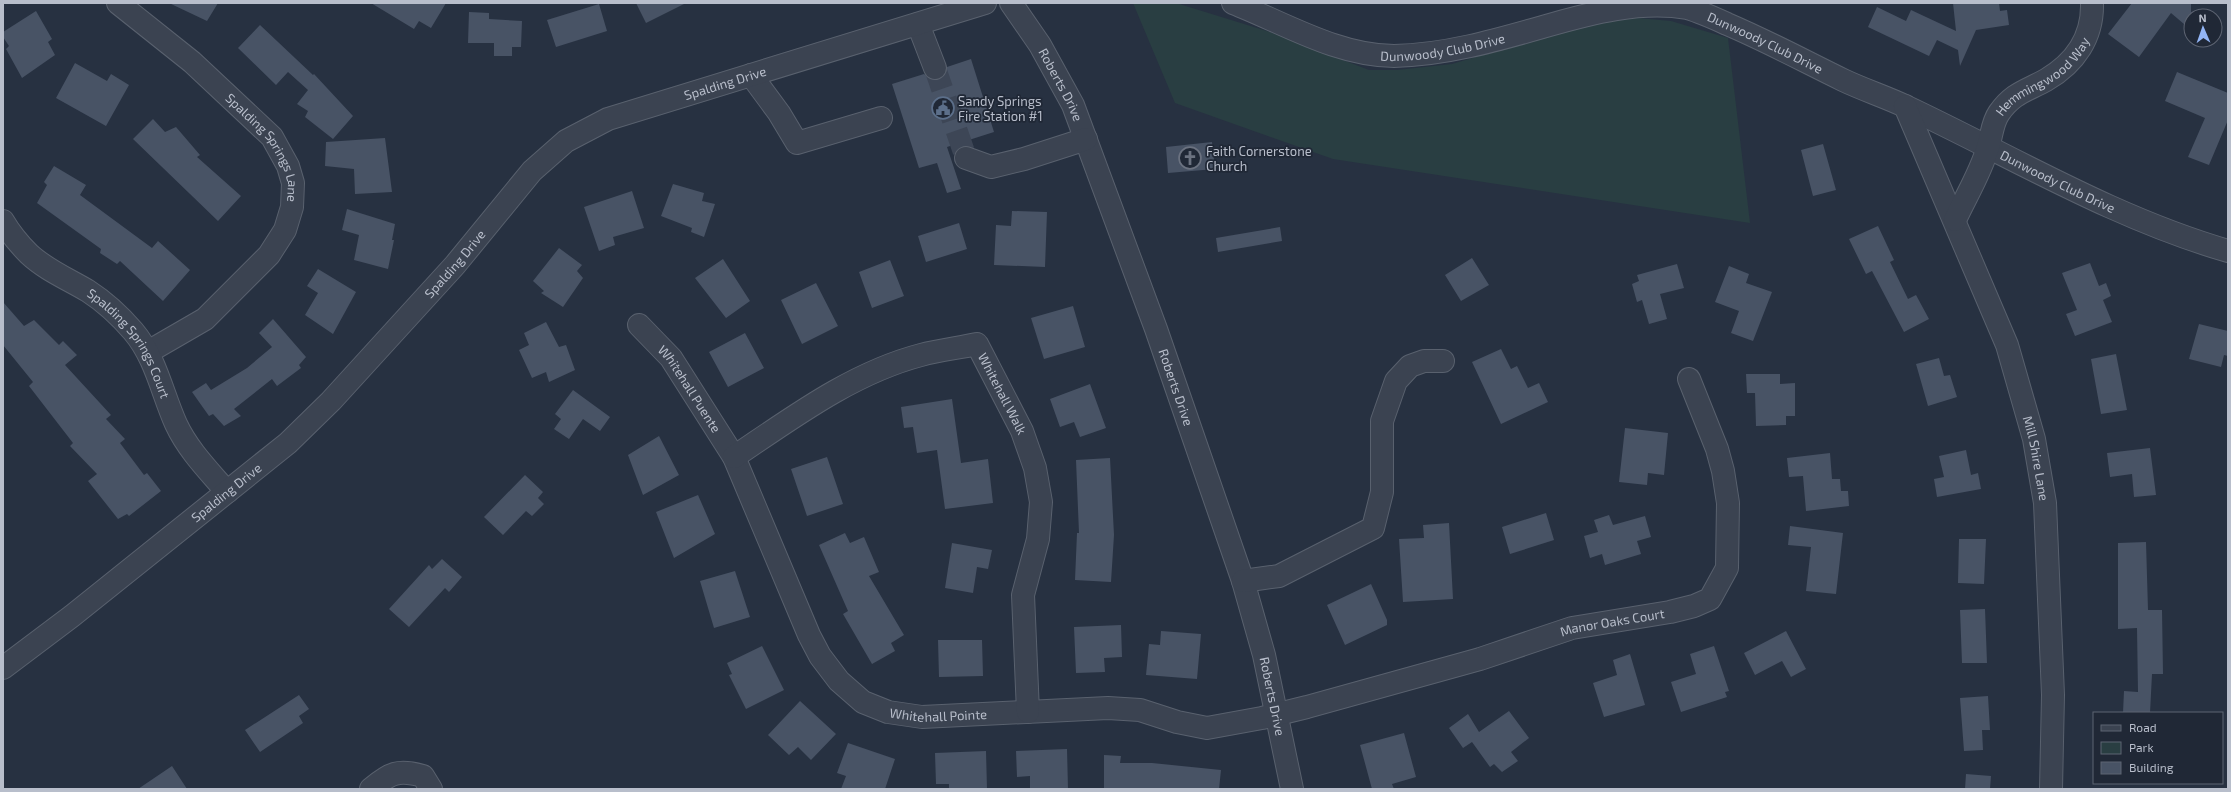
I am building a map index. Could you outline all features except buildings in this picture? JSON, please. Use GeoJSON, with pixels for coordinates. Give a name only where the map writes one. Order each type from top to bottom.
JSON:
{"type":"FeatureCollection","features":[{"type":"Feature","properties":{"kind":"street","name":"Spalding Springs Lane"},"geometry":{"type":"LineString","coordinates":[[118,3],[192,62],[272,137],[288,166],[293,183],[292,207],[285,230],[269,255],[205,319],[148,352]]}},
{"type":"Feature","properties":{"kind":"street","name":"Spalding Drive"},"geometry":{"type":"LineString","coordinates":[[3,668],[288,444],[331,400],[455,265],[532,171],[566,141],[608,119],[985,3]]}},
{"type":"Feature","properties":{"kind":"street","name":"Roberts Drive"},"geometry":{"type":"LineString","coordinates":[[1011,3],[1056,72],[1073,105],[1159,337],[1243,581],[1264,655],[1285,713],[1292,789]]}},
{"type":"Feature","properties":{"kind":"street","name":"Dunwoody Club Drive"},"geometry":{"type":"LineString","coordinates":[[1233,3],[1326,42],[1363,53],[1391,56],[1417,55],[1458,49],[1616,8],[1665,4],[1688,8],[1720,21],[1847,82],[1905,106],[2088,198],[2152,225],[2228,251]]}},
{"type":"Feature","properties":{"kind":"street","name":"Hemmingwood Way"},"geometry":{"type":"LineString","coordinates":[[1988,148],[1993,125],[2008,101],[2022,90],[2045,80],[2061,70],[2077,54],[2086,38],[2092,15],[2092,3]]}},
{"type":"Feature","properties":{"kind":"street"},"geometry":{"type":"LineString","coordinates":[[918,24],[935,68]]}},
{"type":"Feature","properties":{"kind":"street"},"geometry":{"type":"LineString","coordinates":[[751,75],[779,113],[797,143],[881,118]]}},
{"type":"Feature","properties":{"kind":"street","name":"Mill Shire Lane"},"geometry":{"type":"LineString","coordinates":[[1905,106],[1955,220],[2007,345],[2034,439],[2045,503],[2053,695],[2050,789]]}},
{"type":"Feature","properties":{"kind":"street"},"geometry":{"type":"LineString","coordinates":[[966,158],[991,167],[1024,159],[1086,139]]}},
{"type":"Feature","properties":{"kind":"street"},"geometry":{"type":"LineString","coordinates":[[1955,220],[1988,148]]}},
{"type":"Feature","properties":{"kind":"street","name":"Spalding Springs Court"},"geometry":{"type":"LineString","coordinates":[[3,221],[12,235],[29,255],[51,271],[88,292],[115,312],[134,332],[148,352],[176,425],[190,448],[227,492]]}},
{"type":"Feature","properties":{"kind":"street","name":"Whitehall Puente"},"geometry":{"type":"LineString","coordinates":[[639,325],[671,358],[734,457]]}},
{"type":"Feature","properties":{"kind":"street","name":"Whitehall Walk"},"geometry":{"type":"LineString","coordinates":[[734,457],[787,421],[860,378],[920,355],[978,344],[1022,431],[1035,468],[1041,502],[1038,540],[1023,594],[1028,712]]}},
{"type":"Feature","properties":{"kind":"street"},"geometry":{"type":"LineString","coordinates":[[1243,581],[1279,576],[1373,528],[1382,492],[1382,421],[1396,381],[1410,366],[1424,361],[1443,361]]}},
{"type":"Feature","properties":{"kind":"street","name":"Manor Oaks Court"},"geometry":{"type":"LineString","coordinates":[[1285,713],[1480,659],[1572,628],[1670,612],[1694,606],[1710,599],[1727,568],[1728,503],[1723,471],[1717,449],[1689,379]]}},
{"type":"Feature","properties":{"kind":"street","name":"Whitehall Pointe"},"geometry":{"type":"LineString","coordinates":[[734,457],[809,635],[820,656],[844,686],[863,702],[888,712],[922,717],[1108,708],[1140,710],[1177,722],[1207,728],[1285,713]]}},
{"type":"Feature","properties":{"kind":"street"},"geometry":{"type":"LineString","coordinates":[[371,789],[388,775],[406,771],[423,776],[431,789]]}},
{"type":"Feature","properties":{"kind":"green space"},"geometry":{"type":"Polygon","coordinates":[[[1133,3],[1176,3],[1270,32],[1369,70],[1397,70],[1452,64],[1594,22],[1638,18],[1671,21],[1728,38],[1750,223],[1333,159],[1175,103],[1133,3]]]}},
{"type":"Feature","properties":{"kind":"tunnel"},"geometry":{"type":"LineString","coordinates":[[935,68],[966,158]]}},
{"type":"Feature","properties":{"kind":"place","name":"Sandy Springs Fire Station #1"},"geometry":{"type":"Point","coordinates":[943,108]}},
{"type":"Feature","properties":{"kind":"place","name":"Faith Cornerstone Church"},"geometry":{"type":"Point","coordinates":[1190,158]}}]}
